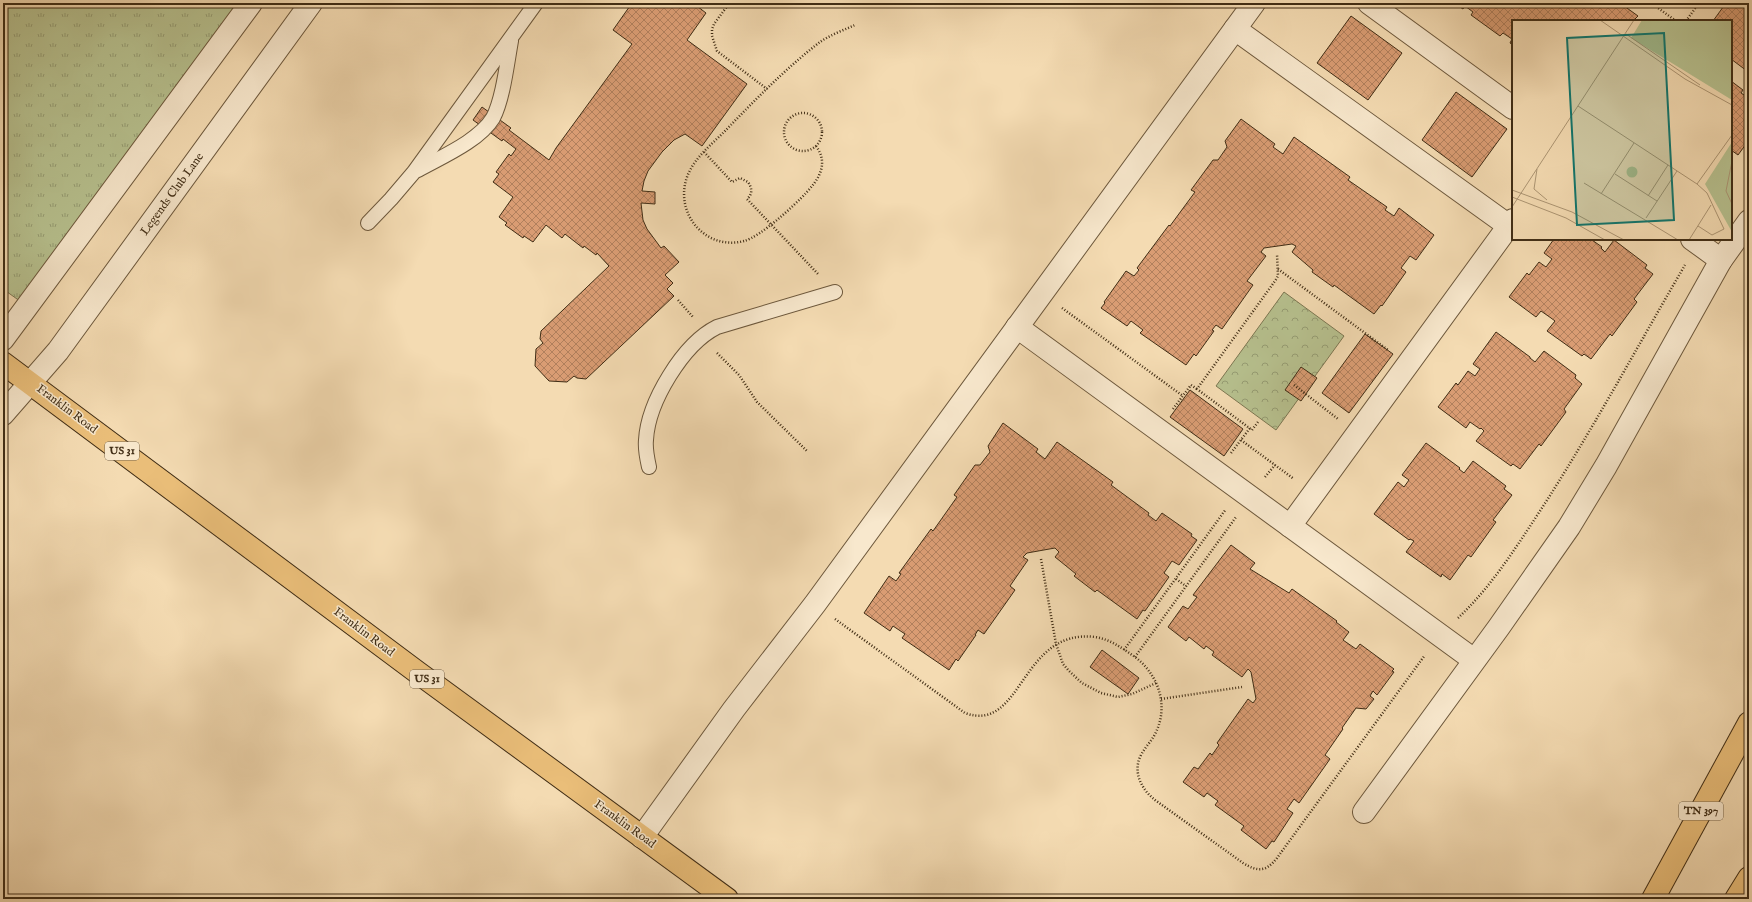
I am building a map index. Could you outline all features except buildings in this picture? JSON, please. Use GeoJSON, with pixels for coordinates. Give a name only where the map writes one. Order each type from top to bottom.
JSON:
{"type":"FeatureCollection","features":[{"type":"Feature","properties":{"kind":"main road","name":"Franklin Road"},"geometry":{"type":"LineString","coordinates":[[3,363],[31,382],[417,672],[727,899]]}},
{"type":"Feature","properties":{"kind":"main road","name":"TN 397"},"geometry":{"type":"LineString","coordinates":[[1653,899],[1749,723]]}},
{"type":"Feature","properties":{"kind":"main road"},"geometry":{"type":"LineString","coordinates":[[1736,899],[1749,878]]}},
{"type":"Feature","properties":{"kind":"street"},"geometry":{"type":"LineString","coordinates":[[3,339],[251,3]]}},
{"type":"Feature","properties":{"kind":"street","name":"Legends Club Lane"},"geometry":{"type":"LineString","coordinates":[[3,414],[58,351],[311,3]]}},
{"type":"Feature","properties":{"kind":"street"},"geometry":{"type":"LineString","coordinates":[[642,837],[734,709],[815,604],[1254,3]]}},
{"type":"Feature","properties":{"kind":"street"},"geometry":{"type":"LineString","coordinates":[[1368,3],[1512,107]]}},
{"type":"Feature","properties":{"kind":"street"},"geometry":{"type":"LineString","coordinates":[[1235,29],[1511,223],[1290,526]]}},
{"type":"Feature","properties":{"kind":"street"},"geometry":{"type":"LineString","coordinates":[[1364,812],[1527,587],[1583,504],[1606,466],[1721,260],[1749,221]]}},
{"type":"Feature","properties":{"kind":"street"},"geometry":{"type":"LineString","coordinates":[[1695,241],[1721,260]]}},
{"type":"Feature","properties":{"kind":"street"},"geometry":{"type":"LineString","coordinates":[[1017,327],[1474,660]]}},
{"type":"Feature","properties":{"kind":"lane"},"geometry":{"type":"LineString","coordinates":[[368,223],[414,172],[536,3]]}},
{"type":"Feature","properties":{"kind":"lane"},"geometry":{"type":"LineString","coordinates":[[414,172],[465,143],[483,131],[489,124],[499,103],[512,36]]}},
{"type":"Feature","properties":{"kind":"lane"},"geometry":{"type":"LineString","coordinates":[[649,467],[646,440],[651,415],[659,396],[678,363],[696,341],[717,327],[835,292]]}},
{"type":"Feature","properties":{"kind":"path"},"geometry":{"type":"LineString","coordinates":[[1651,3],[1675,20]]}},
{"type":"Feature","properties":{"kind":"path"},"geometry":{"type":"LineString","coordinates":[[1687,20],[1699,3]]}},
{"type":"Feature","properties":{"kind":"path"},"geometry":{"type":"LineString","coordinates":[[728,5],[712,29],[712,36],[717,51],[767,89]]}},
{"type":"Feature","properties":{"kind":"path"},"geometry":{"type":"LineString","coordinates":[[816,146],[821,152],[823,163],[814,183],[803,196],[753,238],[736,243],[719,241],[705,236],[689,218],[686,206],[685,185],[692,165],[767,89],[821,41],[856,25]]}},
{"type":"Feature","properties":{"kind":"path"},"geometry":{"type":"LineString","coordinates":[[800,113],[805,113],[815,117],[818,120],[822,127],[822,133],[820,141],[816,146],[805,151],[797,150],[790,145],[784,133],[785,126],[791,117],[800,113]]}},
{"type":"Feature","properties":{"kind":"path"},"geometry":{"type":"LineString","coordinates":[[704,152],[732,182],[740,178],[748,182],[752,189],[748,199],[835,292]]}},
{"type":"Feature","properties":{"kind":"path"},"geometry":{"type":"LineString","coordinates":[[815,604],[954,706],[972,715],[986,716],[999,710],[1040,658],[1056,644],[1071,638],[1091,637],[1110,641],[1135,658],[1151,672],[1161,699],[1161,711],[1158,727],[1139,760],[1138,774],[1143,788],[1155,800],[1243,863],[1257,870],[1268,868],[1277,858],[1440,635],[1486,590],[1537,515],[1607,401],[1695,241]]}},
{"type":"Feature","properties":{"kind":"path"},"geometry":{"type":"LineString","coordinates":[[1196,389],[1278,276],[1277,254]]}},
{"type":"Feature","properties":{"kind":"path"},"geometry":{"type":"LineString","coordinates":[[1278,269],[1408,364]]}},
{"type":"Feature","properties":{"kind":"path"},"geometry":{"type":"LineString","coordinates":[[1042,293],[1183,396]]}},
{"type":"Feature","properties":{"kind":"path"},"geometry":{"type":"LineString","coordinates":[[678,300],[697,322],[713,350],[739,376],[757,402],[807,451]]}},
{"type":"Feature","properties":{"kind":"path"},"geometry":{"type":"LineString","coordinates":[[1158,430],[1191,385],[1252,430],[1258,422]]}},
{"type":"Feature","properties":{"kind":"path"},"geometry":{"type":"LineString","coordinates":[[1294,385],[1357,433]]}},
{"type":"Feature","properties":{"kind":"path"},"geometry":{"type":"LineString","coordinates":[[1217,473],[1250,428]]}},
{"type":"Feature","properties":{"kind":"path"},"geometry":{"type":"LineString","coordinates":[[1241,440],[1313,493]]}},
{"type":"Feature","properties":{"kind":"path"},"geometry":{"type":"LineString","coordinates":[[1124,650],[1176,579],[1245,493],[1275,465]]}},
{"type":"Feature","properties":{"kind":"path"},"geometry":{"type":"LineString","coordinates":[[1135,658],[1186,586],[1245,493]]}},
{"type":"Feature","properties":{"kind":"path"},"geometry":{"type":"LineString","coordinates":[[1041,559],[1056,644],[1063,664],[1069,671],[1082,683],[1101,693],[1118,697],[1156,683]]}},
{"type":"Feature","properties":{"kind":"path"},"geometry":{"type":"LineString","coordinates":[[1176,579],[1186,586]]}},
{"type":"Feature","properties":{"kind":"path"},"geometry":{"type":"LineString","coordinates":[[1161,699],[1242,687]]}},
{"type":"Feature","properties":{"kind":"green space"},"geometry":{"type":"Polygon","coordinates":[[[3,3],[245,3],[31,309],[3,289],[3,3]]]}},
{"type":"Feature","properties":{"kind":"green space"},"geometry":{"type":"Polygon","coordinates":[[[1284,292],[1344,336],[1276,430],[1216,386],[1284,292]]]}}]}
